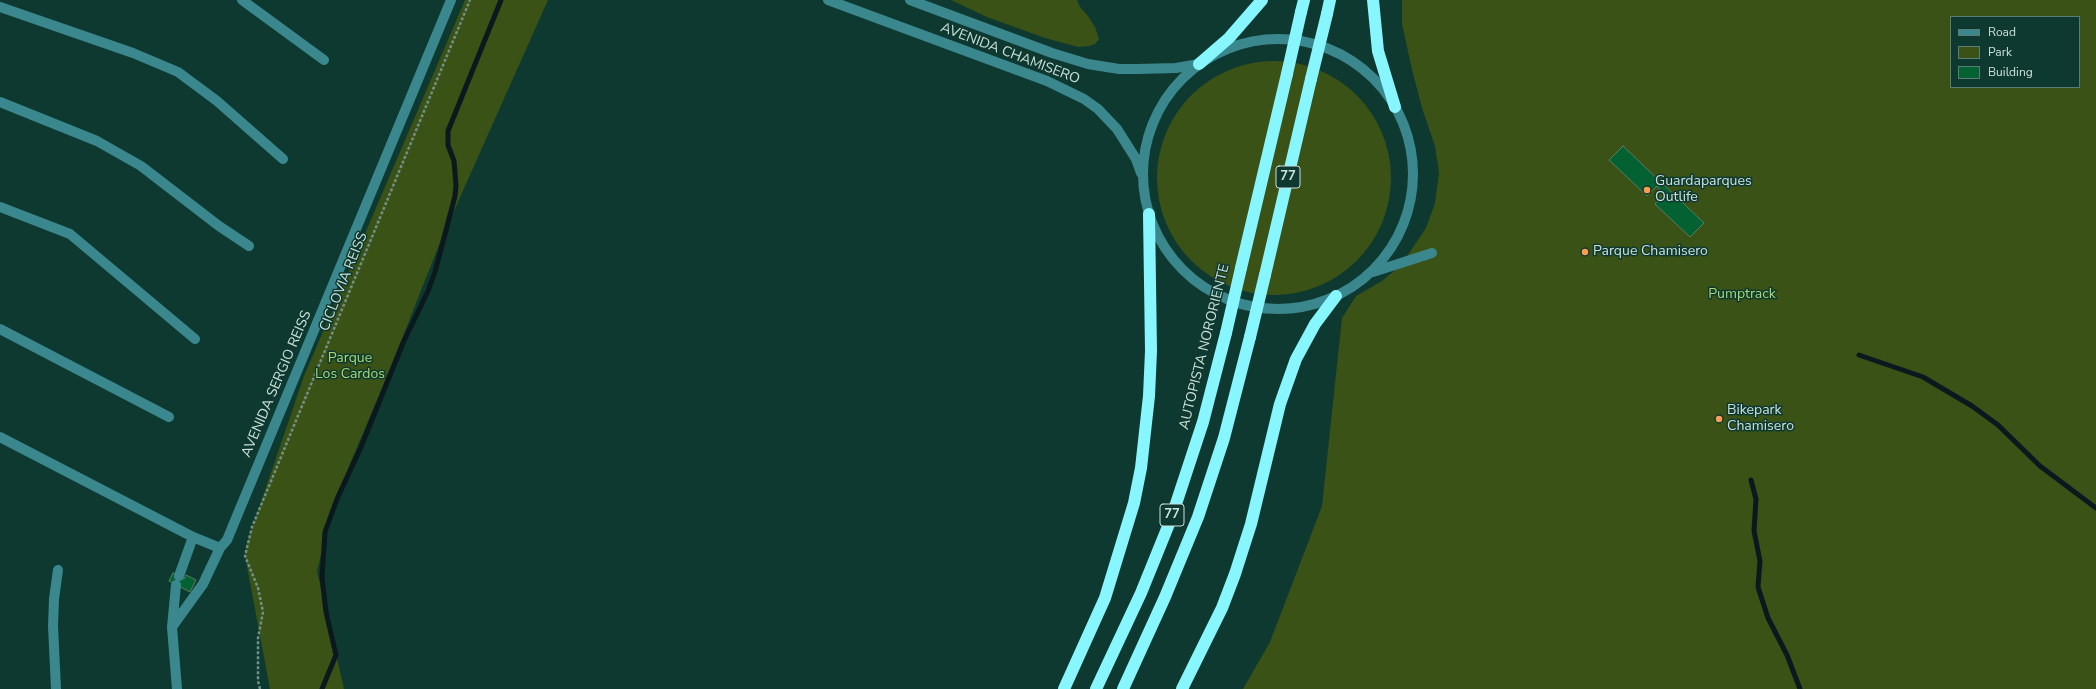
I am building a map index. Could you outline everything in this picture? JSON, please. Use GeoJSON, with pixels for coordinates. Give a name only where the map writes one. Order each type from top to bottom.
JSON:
{"type":"FeatureCollection","features":[{"type":"Feature","properties":{"kind":"highway"},"geometry":{"type":"LineString","coordinates":[[1199,64],[1230,38],[1262,0]]}},
{"type":"Feature","properties":{"kind":"highway","name":"77"},"geometry":{"type":"LineString","coordinates":[[1123,689],[1162,604],[1198,517],[1224,438],[1250,337],[1330,0]]}},
{"type":"Feature","properties":{"kind":"highway"},"geometry":{"type":"LineString","coordinates":[[1373,0],[1378,52],[1395,107]]}},
{"type":"Feature","properties":{"kind":"highway","name":"AUTOPISTA NORORIENTE"},"geometry":{"type":"LineString","coordinates":[[1096,689],[1141,593],[1171,519],[1203,422],[1226,333],[1303,6]]}},
{"type":"Feature","properties":{"kind":"highway"},"geometry":{"type":"LineString","coordinates":[[1064,689],[1105,598],[1134,503],[1141,468],[1149,396],[1151,351],[1149,214]]}},
{"type":"Feature","properties":{"kind":"highway"},"geometry":{"type":"LineString","coordinates":[[1182,689],[1219,614],[1235,574],[1251,524],[1280,404],[1296,359],[1315,324],[1336,296]]}},
{"type":"Feature","properties":{"kind":"street"},"geometry":{"type":"LineString","coordinates":[[242,0],[324,60]]}},
{"type":"Feature","properties":{"kind":"street","name":"AVENIDA SERGIO REISS"},"geometry":{"type":"LineString","coordinates":[[172,627],[203,584],[220,548],[227,540],[451,0]]}},
{"type":"Feature","properties":{"kind":"street","name":"AVENIDA CHAMISERO"},"geometry":{"type":"LineString","coordinates":[[828,0],[1047,81],[1084,99],[1098,109],[1117,129],[1136,159],[1143,181]]}},
{"type":"Feature","properties":{"kind":"street","name":"AVENIDA CHAMISERO"},"geometry":{"type":"LineString","coordinates":[[910,0],[1052,53],[1088,64],[1119,69],[1137,69],[1176,68],[1199,64]]}},
{"type":"Feature","properties":{"kind":"street"},"geometry":{"type":"LineString","coordinates":[[0,7],[133,53],[178,72],[217,101],[283,159]]}},
{"type":"Feature","properties":{"kind":"street"},"geometry":{"type":"LineString","coordinates":[[1269,39],[1307,42],[1324,47],[1357,65],[1384,91],[1395,107],[1408,139],[1412,164],[1413,184],[1409,204],[1398,236],[1383,259],[1369,274],[1336,296],[1296,308],[1275,309],[1254,307],[1214,293],[1181,268],[1160,239],[1149,214],[1143,181],[1144,158],[1148,136],[1156,115],[1182,78],[1199,64],[1232,46],[1251,42],[1269,39]]}},
{"type":"Feature","properties":{"kind":"street"},"geometry":{"type":"LineString","coordinates":[[0,102],[97,140],[141,166],[249,246]]}},
{"type":"Feature","properties":{"kind":"street"},"geometry":{"type":"LineString","coordinates":[[0,207],[70,234],[195,339]]}},
{"type":"Feature","properties":{"kind":"street"},"geometry":{"type":"LineString","coordinates":[[1369,274],[1432,253]]}},
{"type":"Feature","properties":{"kind":"street"},"geometry":{"type":"LineString","coordinates":[[0,329],[169,417]]}},
{"type":"Feature","properties":{"kind":"street"},"geometry":{"type":"LineString","coordinates":[[0,437],[193,537],[220,548]]}},
{"type":"Feature","properties":{"kind":"street"},"geometry":{"type":"LineString","coordinates":[[177,689],[172,627],[177,580],[193,537]]}},
{"type":"Feature","properties":{"kind":"street"},"geometry":{"type":"LineString","coordinates":[[56,689],[53,626],[54,599],[58,570]]}},
{"type":"Feature","properties":{"kind":"path","name":"CICLOVIA REISS"},"geometry":{"type":"LineString","coordinates":[[260,689],[258,681],[258,638],[264,612],[258,588],[245,556],[252,527],[470,0]]}},
{"type":"Feature","properties":{"kind":"green space","name":"Parque Los Cardos"},"geometry":{"type":"Polygon","coordinates":[[[465,0],[548,0],[441,240],[388,374],[336,497],[317,571],[344,689],[270,689],[245,556],[247,543],[304,376],[465,0]]]}},
{"type":"Feature","properties":{"kind":"green space"},"geometry":{"type":"Polygon","coordinates":[[[951,0],[1077,0],[1080,7],[1095,27],[1099,39],[1095,44],[1078,47],[1045,38],[987,17],[951,0]]]}},
{"type":"Feature","properties":{"kind":"green space","name":"Pumptrack"},"geometry":{"type":"Polygon","coordinates":[[[1402,0],[2096,0],[2096,689],[1243,689],[1270,642],[1322,506],[1342,318],[1356,296],[1382,281],[1401,265],[1426,228],[1435,203],[1439,173],[1435,146],[1423,111],[1402,24],[1402,0]]]}},
{"type":"Feature","properties":{"kind":"green space"},"geometry":{"type":"Polygon","coordinates":[[[1263,61],[1285,61],[1319,70],[1339,81],[1357,95],[1371,113],[1382,133],[1389,155],[1391,178],[1389,201],[1382,223],[1371,243],[1357,261],[1348,269],[1329,281],[1308,290],[1285,295],[1263,295],[1240,290],[1219,281],[1200,269],[1183,252],[1171,233],[1162,212],[1157,189],[1157,167],[1162,144],[1171,123],[1183,104],[1200,87],[1219,75],[1240,66],[1263,61]]]}},
{"type":"Feature","properties":{"kind":"building","name":"Guardaparques Outlife"},"geometry":{"type":"Polygon","coordinates":[[[1623,146],[1704,223],[1690,237],[1655,204],[1664,194],[1657,186],[1647,196],[1609,160],[1623,146]]]}},
{"type":"Feature","properties":{"kind":"building"},"geometry":{"type":"Polygon","coordinates":[[[173,573],[184,579],[186,575],[196,580],[190,592],[169,581],[173,573]]]}},
{"type":"Feature","properties":{"kind":"waterway"},"geometry":{"type":"LineString","coordinates":[[322,689],[336,655],[326,612],[322,577],[325,532],[337,499],[361,447],[403,343],[428,291],[435,272],[455,196],[456,185],[454,161],[448,145],[448,131],[501,0]]}},
{"type":"Feature","properties":{"kind":"waterway"},"geometry":{"type":"LineString","coordinates":[[1859,355],[1923,377],[1972,406],[1998,425],[2040,466],[2096,508]]}},
{"type":"Feature","properties":{"kind":"waterway"},"geometry":{"type":"LineString","coordinates":[[1751,480],[1756,499],[1754,531],[1760,561],[1758,587],[1768,618],[1787,655],[1800,689]]}},
{"type":"Feature","properties":{"kind":"place","name":"Guardaparques Outlife"},"geometry":{"type":"Point","coordinates":[1647,190]}},
{"type":"Feature","properties":{"kind":"place","name":"Parque Chamisero"},"geometry":{"type":"Point","coordinates":[1585,252]}},
{"type":"Feature","properties":{"kind":"place","name":"Bikepark Chamisero"},"geometry":{"type":"Point","coordinates":[1719,419]}}]}
